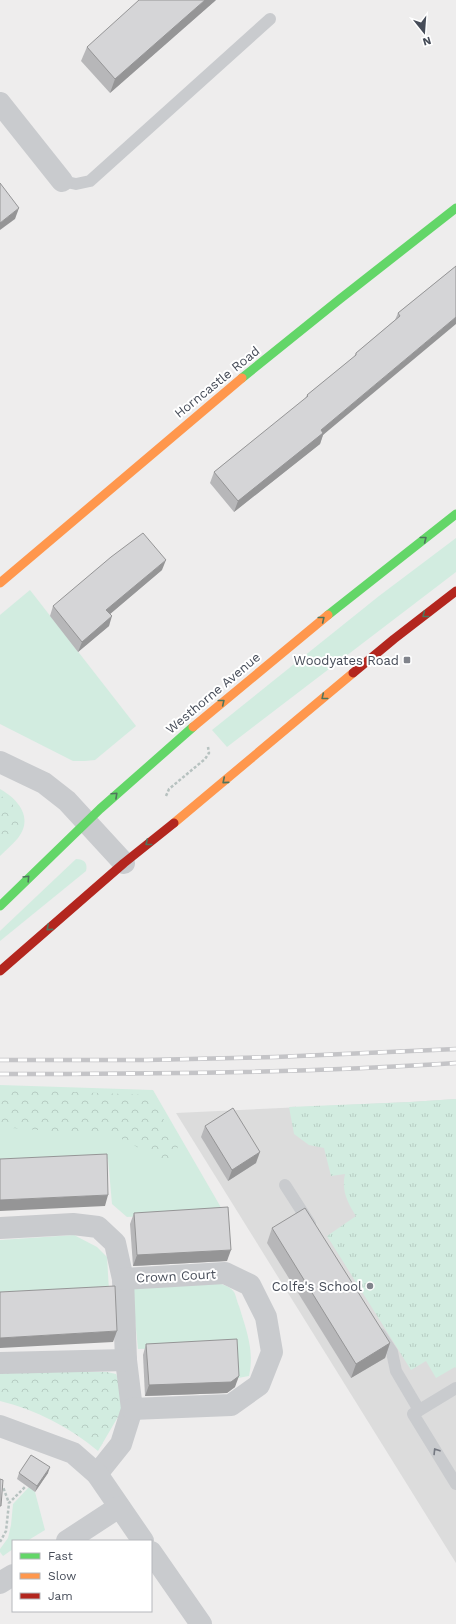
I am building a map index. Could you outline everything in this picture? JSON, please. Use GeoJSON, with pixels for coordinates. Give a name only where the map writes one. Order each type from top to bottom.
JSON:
{"type":"FeatureCollection","features":[{"type":"Feature","properties":{"kind":"main road","name":"Horncastle Road"},"geometry":{"type":"LineString","coordinates":[[0,582],[191,420],[377,268],[456,208]]}},
{"type":"Feature","properties":{"kind":"main road","name":"Westhorne Avenue"},"geometry":{"type":"LineString","coordinates":[[0,906],[29,876],[191,726],[354,593],[456,514]]}},
{"type":"Feature","properties":{"kind":"main road"},"geometry":{"type":"LineString","coordinates":[[0,971],[124,863],[394,639],[456,591]]}},
{"type":"Feature","properties":{"kind":"street"},"geometry":{"type":"LineString","coordinates":[[0,103],[62,181]]}},
{"type":"Feature","properties":{"kind":"street"},"geometry":{"type":"LineString","coordinates":[[0,762],[44,784],[67,801],[124,863]]}},
{"type":"Feature","properties":{"kind":"street","name":"Crown Court"},"geometry":{"type":"LineString","coordinates":[[0,1228],[73,1224],[98,1227],[115,1243],[123,1279],[126,1360],[132,1409],[121,1444],[97,1474]]}},
{"type":"Feature","properties":{"kind":"street","name":"Crown Court"},"geometry":{"type":"LineString","coordinates":[[123,1279],[225,1273],[250,1285],[266,1317],[272,1352],[259,1385],[231,1405],[132,1409]]}},
{"type":"Feature","properties":{"kind":"street"},"geometry":{"type":"LineString","coordinates":[[0,1363],[126,1360]]}},
{"type":"Feature","properties":{"kind":"street"},"geometry":{"type":"LineString","coordinates":[[0,1426],[73,1453],[97,1474],[142,1540]]}},
{"type":"Feature","properties":{"kind":"street"},"geometry":{"type":"LineString","coordinates":[[69,1540],[119,1507]]}},
{"type":"Feature","properties":{"kind":"street"},"geometry":{"type":"LineString","coordinates":[[152,1553],[201,1624]]}},
{"type":"Feature","properties":{"kind":"street"},"geometry":{"type":"LineString","coordinates":[[0,1583],[12,1576]]}},
{"type":"Feature","properties":{"kind":"lane"},"geometry":{"type":"LineString","coordinates":[[62,181],[76,184],[90,181],[270,19]]}},
{"type":"Feature","properties":{"kind":"lane"},"geometry":{"type":"LineString","coordinates":[[285,1185],[316,1233]]}},
{"type":"Feature","properties":{"kind":"lane"},"geometry":{"type":"LineString","coordinates":[[375,1326],[392,1352],[396,1371],[420,1410]]}},
{"type":"Feature","properties":{"kind":"lane"},"geometry":{"type":"LineString","coordinates":[[456,1388],[413,1414],[456,1484]]}},
{"type":"Feature","properties":{"kind":"path"},"geometry":{"type":"LineString","coordinates":[[166,800],[166,794],[170,789],[205,759],[209,753],[206,743]]}},
{"type":"Feature","properties":{"kind":"path"},"geometry":{"type":"LineString","coordinates":[[0,1486],[3,1487],[9,1502],[6,1531],[0,1542]]}},
{"type":"Feature","properties":{"kind":"path"},"geometry":{"type":"LineString","coordinates":[[9,1502],[26,1486]]}},
{"type":"Feature","properties":{"kind":"shaded area","name":"Colfe's School"},"geometry":{"type":"Polygon","coordinates":[[[456,1099],[456,1563],[176,1113],[456,1099]]]}},
{"type":"Feature","properties":{"kind":"green space"},"geometry":{"type":"Polygon","coordinates":[[[456,538],[456,572],[227,747],[212,730],[379,596],[456,538]]]}},
{"type":"Feature","properties":{"kind":"green space"},"geometry":{"type":"Polygon","coordinates":[[[30,590],[136,726],[95,760],[73,761],[0,724],[0,615],[30,590]]]}},
{"type":"Feature","properties":{"kind":"green space"},"geometry":{"type":"Polygon","coordinates":[[[0,789],[13,798],[18,804],[24,816],[24,823],[23,831],[18,838],[0,856],[0,789]]]}},
{"type":"Feature","properties":{"kind":"green space"},"geometry":{"type":"Polygon","coordinates":[[[0,795],[16,807],[20,820],[15,835],[0,850],[0,795]]]}},
{"type":"Feature","properties":{"kind":"green space"},"geometry":{"type":"Polygon","coordinates":[[[76,859],[85,862],[86,871],[0,941],[0,931],[76,859]]]}},
{"type":"Feature","properties":{"kind":"green space"},"geometry":{"type":"Polygon","coordinates":[[[0,1085],[153,1090],[223,1211],[127,1217],[112,1204],[108,1159],[0,1164],[0,1085]]]}},
{"type":"Feature","properties":{"kind":"green space"},"geometry":{"type":"Polygon","coordinates":[[[0,1089],[149,1095],[179,1145],[172,1158],[160,1163],[141,1149],[116,1136],[0,1128],[0,1089]]]}},
{"type":"Feature","properties":{"kind":"green space"},"geometry":{"type":"Polygon","coordinates":[[[456,1099],[456,1368],[455,1367],[436,1378],[426,1361],[411,1370],[327,1236],[356,1216],[348,1201],[345,1191],[345,1174],[331,1176],[324,1148],[309,1145],[294,1134],[289,1107],[456,1099]]]}},
{"type":"Feature","properties":{"kind":"green space"},"geometry":{"type":"Polygon","coordinates":[[[74,1235],[97,1247],[107,1257],[109,1290],[0,1295],[0,1240],[74,1235]]]}},
{"type":"Feature","properties":{"kind":"green space"},"geometry":{"type":"Polygon","coordinates":[[[211,1281],[223,1285],[234,1292],[249,1341],[251,1367],[249,1376],[238,1378],[236,1347],[138,1349],[132,1289],[211,1281]]]}},
{"type":"Feature","properties":{"kind":"green space"},"geometry":{"type":"Polygon","coordinates":[[[0,1371],[107,1372],[116,1374],[123,1392],[122,1410],[98,1451],[76,1434],[52,1420],[27,1409],[0,1401],[0,1371]]]}},
{"type":"Feature","properties":{"kind":"green space"},"geometry":{"type":"Polygon","coordinates":[[[29,1487],[35,1492],[45,1530],[29,1540],[12,1540],[12,1550],[3,1556],[0,1549],[8,1538],[13,1504],[29,1487]]]}},
{"type":"Feature","properties":{"kind":"building"},"geometry":{"type":"Polygon","coordinates":[[[139,0],[205,0],[115,79],[87,47],[139,0]]]}},
{"type":"Feature","properties":{"kind":"building"},"geometry":{"type":"Polygon","coordinates":[[[0,183],[19,208],[0,223],[0,183]]]}},
{"type":"Feature","properties":{"kind":"building"},"geometry":{"type":"Polygon","coordinates":[[[456,266],[456,317],[321,430],[323,433],[238,501],[214,472],[308,396],[307,395],[356,355],[356,353],[400,316],[398,313],[456,266]]]}},
{"type":"Feature","properties":{"kind":"building"},"geometry":{"type":"Polygon","coordinates":[[[143,533],[166,560],[106,610],[112,616],[82,642],[53,606],[111,557],[143,533]]]}},
{"type":"Feature","properties":{"kind":"building"},"geometry":{"type":"Polygon","coordinates":[[[233,1108],[260,1152],[232,1170],[205,1126],[233,1108]]]}},
{"type":"Feature","properties":{"kind":"building"},"geometry":{"type":"Polygon","coordinates":[[[107,1154],[108,1195],[0,1200],[0,1159],[107,1154]]]}},
{"type":"Feature","properties":{"kind":"building"},"geometry":{"type":"Polygon","coordinates":[[[228,1207],[231,1250],[137,1255],[134,1213],[228,1207]]]}},
{"type":"Feature","properties":{"kind":"building"},"geometry":{"type":"Polygon","coordinates":[[[305,1208],[390,1343],[356,1364],[272,1228],[305,1208]]]}},
{"type":"Feature","properties":{"kind":"building"},"geometry":{"type":"Polygon","coordinates":[[[115,1286],[117,1331],[0,1338],[0,1292],[115,1286]]]}},
{"type":"Feature","properties":{"kind":"building"},"geometry":{"type":"Polygon","coordinates":[[[237,1339],[239,1376],[231,1382],[149,1385],[146,1344],[237,1339]]]}},
{"type":"Feature","properties":{"kind":"building"},"geometry":{"type":"Polygon","coordinates":[[[31,1455],[50,1467],[37,1486],[19,1473],[31,1455]]]}},
{"type":"Feature","properties":{"kind":"building"},"geometry":{"type":"Polygon","coordinates":[[[0,1479],[3,1480],[1,1506],[0,1506],[0,1479]]]}},
{"type":"Feature","properties":{"kind":"railway"},"geometry":{"type":"LineString","coordinates":[[0,1060],[147,1060],[276,1057],[456,1049]]}},
{"type":"Feature","properties":{"kind":"railway"},"geometry":{"type":"LineString","coordinates":[[0,1074],[228,1072],[342,1069],[456,1063]]}},
{"type":"Feature","properties":{"kind":"traffic: fast"},"geometry":{"type":"LineString","coordinates":[[242,378],[456,208]]}},
{"type":"Feature","properties":{"kind":"traffic: fast"},"geometry":{"type":"LineString","coordinates":[[328,615],[456,514]]}},
{"type":"Feature","properties":{"kind":"traffic: fast"},"geometry":{"type":"LineString","coordinates":[[0,906],[100,809],[193,727]]}},
{"type":"Feature","properties":{"kind":"traffic: slow"},"geometry":{"type":"LineString","coordinates":[[0,583],[242,378]]}},
{"type":"Feature","properties":{"kind":"traffic: slow"},"geometry":{"type":"LineString","coordinates":[[193,727],[328,615]]}},
{"type":"Feature","properties":{"kind":"traffic: slow"},"geometry":{"type":"LineString","coordinates":[[174,823],[353,673]]}},
{"type":"Feature","properties":{"kind":"traffic: jam"},"geometry":{"type":"LineString","coordinates":[[353,673],[456,591]]}},
{"type":"Feature","properties":{"kind":"traffic: jam"},"geometry":{"type":"LineString","coordinates":[[0,971],[124,863],[174,823]]}},
{"type":"Feature","properties":{"kind":"place","name":"Woodyates Road"},"geometry":{"type":"Point","coordinates":[407,660]}},
{"type":"Feature","properties":{"kind":"place","name":"Colfe's School"},"geometry":{"type":"Point","coordinates":[370,1286]}}]}
